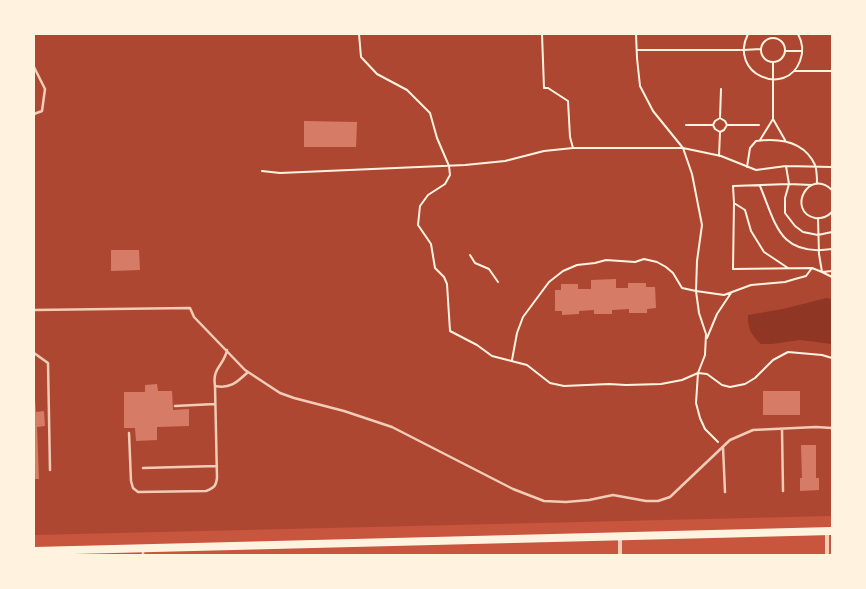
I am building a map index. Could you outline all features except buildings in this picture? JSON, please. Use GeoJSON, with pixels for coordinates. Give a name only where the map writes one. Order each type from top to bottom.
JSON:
{"type":"FeatureCollection","features":[{"type":"Feature","properties":{"kind":"main road"},"geometry":{"type":"LineString","coordinates":[[34,551],[143,552],[829,531]]}},
{"type":"Feature","properties":{"kind":"street"},"geometry":{"type":"LineString","coordinates":[[827,555],[829,531]]}},
{"type":"Feature","properties":{"kind":"street"},"geometry":{"type":"LineString","coordinates":[[620,537],[620,555]]}},
{"type":"Feature","properties":{"kind":"lane"},"geometry":{"type":"LineString","coordinates":[[34,67],[45,89],[42,111],[34,114]]}},
{"type":"Feature","properties":{"kind":"lane"},"geometry":{"type":"LineString","coordinates":[[34,310],[190,308],[194,317],[248,372],[280,393],[344,411],[392,427],[513,489],[544,501],[566,502],[589,500],[613,495],[646,501],[658,501],[670,497],[730,440],[753,430],[816,427],[832,428]]}},
{"type":"Feature","properties":{"kind":"lane"},"geometry":{"type":"LineString","coordinates":[[129,433],[131,481],[133,488],[138,492],[206,491],[212,489],[216,485],[217,466],[214,378],[216,371],[225,358],[226,350]]}},
{"type":"Feature","properties":{"kind":"lane"},"geometry":{"type":"LineString","coordinates":[[34,353],[48,363],[50,470]]}},
{"type":"Feature","properties":{"kind":"lane"},"geometry":{"type":"LineString","coordinates":[[215,386],[228,387],[248,372]]}},
{"type":"Feature","properties":{"kind":"lane"},"geometry":{"type":"LineString","coordinates":[[175,406],[215,404]]}},
{"type":"Feature","properties":{"kind":"lane"},"geometry":{"type":"LineString","coordinates":[[782,429],[783,491]]}},
{"type":"Feature","properties":{"kind":"lane"},"geometry":{"type":"LineString","coordinates":[[723,446],[725,492]]}},
{"type":"Feature","properties":{"kind":"lane"},"geometry":{"type":"LineString","coordinates":[[143,468],[217,466]]}},
{"type":"Feature","properties":{"kind":"path"},"geometry":{"type":"LineString","coordinates":[[359,34],[361,57],[377,74],[407,90],[430,113],[437,138],[449,166],[450,176],[445,184],[428,195],[420,206],[418,225],[431,244],[435,268],[444,277],[448,284],[450,331],[476,345],[492,356],[527,364],[550,383],[564,386],[661,384],[682,380],[698,373],[707,374],[722,385],[730,387],[744,384],[755,378],[773,360],[788,352],[822,354],[832,358]]}},
{"type":"Feature","properties":{"kind":"path"},"geometry":{"type":"LineString","coordinates":[[542,34],[544,88],[548,88],[568,100],[570,137],[573,148]]}},
{"type":"Feature","properties":{"kind":"path"},"geometry":{"type":"LineString","coordinates":[[636,34],[640,86],[653,111],[683,148],[692,174],[702,224],[697,262],[696,291],[699,313],[704,323],[706,339],[705,356],[698,373],[696,403],[705,429],[723,446]]}},
{"type":"Feature","properties":{"kind":"path"},"geometry":{"type":"LineString","coordinates":[[748,34],[744,41],[744,59],[749,68],[755,74],[773,80],[788,76],[799,64],[802,52],[802,42],[798,34]]}},
{"type":"Feature","properties":{"kind":"path"},"geometry":{"type":"LineString","coordinates":[[774,36],[782,40],[786,51],[782,58],[773,62],[762,56],[761,49],[764,41],[774,36]]}},
{"type":"Feature","properties":{"kind":"path"},"geometry":{"type":"LineString","coordinates":[[637,50],[761,49]]}},
{"type":"Feature","properties":{"kind":"path"},"geometry":{"type":"LineString","coordinates":[[786,51],[802,52]]}},
{"type":"Feature","properties":{"kind":"path"},"geometry":{"type":"LineString","coordinates":[[773,62],[773,119],[785,140]]}},
{"type":"Feature","properties":{"kind":"path"},"geometry":{"type":"LineString","coordinates":[[794,71],[832,71]]}},
{"type":"Feature","properties":{"kind":"path"},"geometry":{"type":"LineString","coordinates":[[720,118],[721,89]]}},
{"type":"Feature","properties":{"kind":"path"},"geometry":{"type":"LineString","coordinates":[[712,125],[715,120],[720,118]]}},
{"type":"Feature","properties":{"kind":"path"},"geometry":{"type":"LineString","coordinates":[[720,118],[725,120],[727,125]]}},
{"type":"Feature","properties":{"kind":"path"},"geometry":{"type":"LineString","coordinates":[[760,140],[773,119]]}},
{"type":"Feature","properties":{"kind":"path"},"geometry":{"type":"LineString","coordinates":[[686,125],[712,125],[720,132]]}},
{"type":"Feature","properties":{"kind":"path"},"geometry":{"type":"LineString","coordinates":[[727,125],[759,125]]}},
{"type":"Feature","properties":{"kind":"path"},"geometry":{"type":"LineString","coordinates":[[720,132],[724,130],[727,125]]}},
{"type":"Feature","properties":{"kind":"path"},"geometry":{"type":"LineString","coordinates":[[719,156],[720,132]]}},
{"type":"Feature","properties":{"kind":"path"},"geometry":{"type":"LineString","coordinates":[[747,167],[750,148],[756,141],[785,140],[803,149],[815,166],[817,184]]}},
{"type":"Feature","properties":{"kind":"path"},"geometry":{"type":"LineString","coordinates":[[262,170],[280,173],[449,166],[505,161],[544,151],[573,148],[683,148],[719,156],[756,170],[786,166],[832,167]]}},
{"type":"Feature","properties":{"kind":"path"},"geometry":{"type":"LineString","coordinates":[[786,166],[789,184],[785,198],[786,213],[795,226],[803,232],[818,236],[832,232]]}},
{"type":"Feature","properties":{"kind":"path"},"geometry":{"type":"LineString","coordinates":[[832,190],[823,184],[733,186],[733,269],[812,268],[832,277]]}},
{"type":"Feature","properties":{"kind":"path"},"geometry":{"type":"LineString","coordinates":[[812,185],[803,193],[802,204],[808,214],[818,218],[824,218],[832,212]]}},
{"type":"Feature","properties":{"kind":"path"},"geometry":{"type":"LineString","coordinates":[[760,186],[775,225],[786,240],[797,247],[818,251],[832,249]]}},
{"type":"Feature","properties":{"kind":"path"},"geometry":{"type":"LineString","coordinates":[[734,203],[745,210],[751,231],[764,252],[788,268]]}},
{"type":"Feature","properties":{"kind":"path"},"geometry":{"type":"LineString","coordinates":[[818,218],[818,251],[822,272]]}},
{"type":"Feature","properties":{"kind":"path"},"geometry":{"type":"LineString","coordinates":[[470,255],[475,263],[489,269],[498,282]]}},
{"type":"Feature","properties":{"kind":"path"},"geometry":{"type":"LineString","coordinates":[[512,360],[517,333],[523,317],[549,282],[563,271],[577,265],[606,260],[635,262],[644,259],[657,262],[666,267],[673,273],[682,288],[724,295],[751,284],[785,282],[806,276],[812,268]]}},
{"type":"Feature","properties":{"kind":"path"},"geometry":{"type":"LineString","coordinates":[[822,272],[832,270]]}},
{"type":"Feature","properties":{"kind":"path"},"geometry":{"type":"LineString","coordinates":[[706,339],[717,314],[732,292]]}},
{"type":"Feature","properties":{"kind":"shaded area"},"geometry":{"type":"Polygon","coordinates":[[[34,34],[832,34],[832,516],[34,535],[34,34]]]}},
{"type":"Feature","properties":{"kind":"shaded area"},"geometry":{"type":"Polygon","coordinates":[[[826,298],[832,299],[832,344],[800,340],[761,344],[755,338],[748,324],[748,315],[783,309],[826,298]]]}}]}
